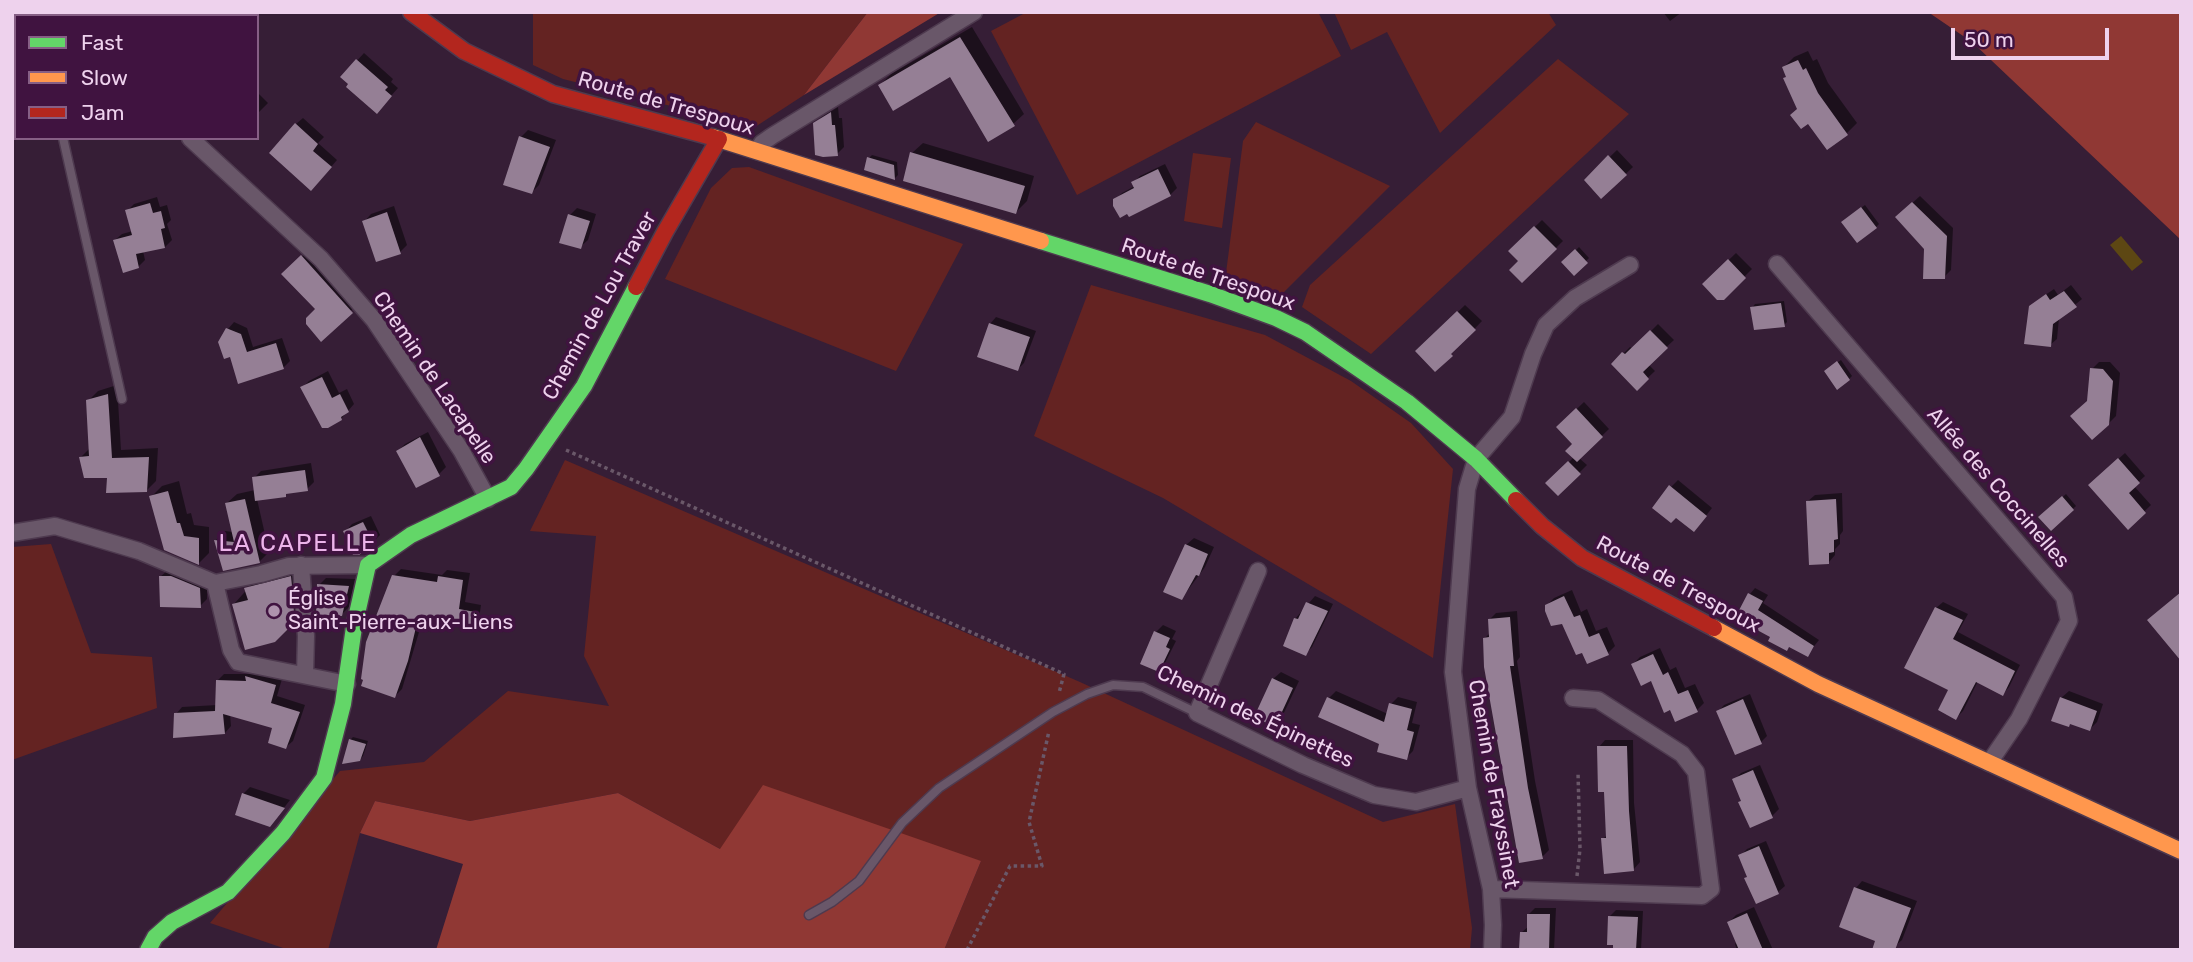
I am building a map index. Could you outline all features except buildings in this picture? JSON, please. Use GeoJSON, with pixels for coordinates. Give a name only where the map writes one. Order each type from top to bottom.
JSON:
{"type":"FeatureCollection","features":[{"type":"Feature","properties":{"kind":"street","name":"Route de Trespoux"},"geometry":{"type":"LineString","coordinates":[[411,12],[464,51],[553,94],[719,139],[1210,294],[1276,318],[1305,332],[1407,402],[1476,459],[1542,526],[1582,558],[1818,684],[1989,763],[2176,844]]}},
{"type":"Feature","properties":{"kind":"street"},"geometry":{"type":"LineString","coordinates":[[757,152],[762,143],[772,136],[974,12]]}},
{"type":"Feature","properties":{"kind":"street","name":"Chemin de Lou Traver"},"geometry":{"type":"LineString","coordinates":[[368,565],[411,535],[511,486],[526,470],[584,386],[665,232],[719,139]]}},
{"type":"Feature","properties":{"kind":"street","name":"Chemin de Lacapelle"},"geometry":{"type":"LineString","coordinates":[[192,140],[321,259],[374,320],[461,450],[488,499]]}},
{"type":"Feature","properties":{"kind":"street","name":"Allée des Coccinelles"},"geometry":{"type":"LineString","coordinates":[[1777,264],[2064,597],[2069,621],[2019,719],[1989,763]]}},
{"type":"Feature","properties":{"kind":"street"},"geometry":{"type":"LineString","coordinates":[[1476,459],[1511,417],[1546,325],[1575,298],[1630,265]]}},
{"type":"Feature","properties":{"kind":"street","name":"Chemin de Frayssinet"},"geometry":{"type":"LineString","coordinates":[[1476,459],[1467,489],[1452,672],[1468,788],[1491,889],[1492,950]]}},
{"type":"Feature","properties":{"kind":"street"},"geometry":{"type":"LineString","coordinates":[[12,533],[55,526],[222,578],[261,575],[289,566],[368,565],[354,627],[346,684],[324,778],[284,833],[228,892],[172,922],[155,937],[148,950]]}},
{"type":"Feature","properties":{"kind":"street"},"geometry":{"type":"LineString","coordinates":[[301,565],[306,636],[305,675]]}},
{"type":"Feature","properties":{"kind":"street"},"geometry":{"type":"LineString","coordinates":[[1197,713],[1258,571]]}},
{"type":"Feature","properties":{"kind":"street"},"geometry":{"type":"LineString","coordinates":[[222,578],[231,650],[238,662],[346,684]]}},
{"type":"Feature","properties":{"kind":"street"},"geometry":{"type":"LineString","coordinates":[[1491,889],[1702,896],[1711,889],[1696,772],[1682,754],[1598,700],[1573,698]]}},
{"type":"Feature","properties":{"kind":"street","name":"Chemin des Épinettes"},"geometry":{"type":"LineString","coordinates":[[1197,713],[1303,765],[1374,795],[1416,802],[1468,788]]}},
{"type":"Feature","properties":{"kind":"lane"},"geometry":{"type":"LineString","coordinates":[[63,140],[122,399]]}},
{"type":"Feature","properties":{"kind":"lane","name":"Chemin des Épinettes"},"geometry":{"type":"LineString","coordinates":[[808,915],[832,902],[859,881],[902,823],[939,788],[1053,712],[1087,694],[1113,685],[1143,687],[1197,713]]}},
{"type":"Feature","properties":{"kind":"path"},"geometry":{"type":"LineString","coordinates":[[559,459],[566,449],[1064,674],[1029,822],[1042,866],[1010,866],[967,950]]}},
{"type":"Feature","properties":{"kind":"path"},"geometry":{"type":"LineString","coordinates":[[1575,892],[1580,849],[1578,772]]}},
{"type":"Feature","properties":{"kind":"shaded area"},"geometry":{"type":"Polygon","coordinates":[[[533,12],[868,12],[804,95],[755,127],[563,79],[533,65],[533,12]]]}},
{"type":"Feature","properties":{"kind":"shaded area"},"geometry":{"type":"Polygon","coordinates":[[[868,12],[941,12],[804,95],[868,12]]]}},
{"type":"Feature","properties":{"kind":"shaded area"},"geometry":{"type":"Polygon","coordinates":[[[1027,12],[1318,12],[1341,56],[1077,195],[991,31],[1027,12]]]}},
{"type":"Feature","properties":{"kind":"shaded area"},"geometry":{"type":"Polygon","coordinates":[[[1334,12],[1548,12],[1556,25],[1440,133],[1387,32],[1351,50],[1334,12]]]}},
{"type":"Feature","properties":{"kind":"shaded area"},"geometry":{"type":"Polygon","coordinates":[[[1928,12],[2181,12],[2181,240],[1972,42],[1928,12]]]}},
{"type":"Feature","properties":{"kind":"shaded area"},"geometry":{"type":"Polygon","coordinates":[[[1558,59],[1629,114],[1371,354],[1302,307],[1310,285],[1558,59]]]}},
{"type":"Feature","properties":{"kind":"shaded area"},"geometry":{"type":"Polygon","coordinates":[[[1256,122],[1390,186],[1279,297],[1226,273],[1243,141],[1256,122]]]}},
{"type":"Feature","properties":{"kind":"shaded area"},"geometry":{"type":"Polygon","coordinates":[[[1193,153],[1231,158],[1222,228],[1184,221],[1193,153]]]}},
{"type":"Feature","properties":{"kind":"shaded area"},"geometry":{"type":"Polygon","coordinates":[[[749,167],[963,244],[896,371],[665,279],[711,188],[732,168],[749,167]]]}},
{"type":"Feature","properties":{"kind":"shaded area"},"geometry":{"type":"Polygon","coordinates":[[[2121,236],[2143,262],[2132,271],[2110,245],[2121,236]]]}},
{"type":"Feature","properties":{"kind":"shaded area"},"geometry":{"type":"Polygon","coordinates":[[[1091,285],[1265,335],[1351,381],[1411,423],[1453,469],[1433,658],[1163,498],[1034,436],[1091,285]]]}},
{"type":"Feature","properties":{"kind":"shaded area"},"geometry":{"type":"Polygon","coordinates":[[[565,460],[1080,682],[1383,822],[1455,804],[1472,928],[1470,950],[944,950],[981,861],[720,849],[618,793],[470,821],[375,801],[360,833],[328,950],[289,950],[210,923],[340,771],[424,762],[508,691],[609,706],[584,656],[596,536],[530,531],[565,460]]]}},
{"type":"Feature","properties":{"kind":"shaded area"},"geometry":{"type":"Polygon","coordinates":[[[51,544],[91,653],[152,657],[157,708],[12,760],[12,547],[51,544]]]}},
{"type":"Feature","properties":{"kind":"shaded area"},"geometry":{"type":"Polygon","coordinates":[[[763,785],[981,861],[944,950],[436,950],[463,864],[360,833],[375,801],[470,821],[618,793],[720,849],[763,785]]]}},
{"type":"Feature","properties":{"kind":"traffic: fast"},"geometry":{"type":"LineString","coordinates":[[1041,241],[1210,294],[1276,318],[1305,332],[1407,402],[1476,459],[1516,500]]}},
{"type":"Feature","properties":{"kind":"traffic: fast"},"geometry":{"type":"LineString","coordinates":[[148,950],[155,937],[172,922],[228,892],[283,833],[324,778],[343,704],[354,627],[368,565],[411,535],[511,487],[584,386],[636,287]]}},
{"type":"Feature","properties":{"kind":"traffic: slow"},"geometry":{"type":"LineString","coordinates":[[712,137],[1041,241]]}},
{"type":"Feature","properties":{"kind":"traffic: slow"},"geometry":{"type":"LineString","coordinates":[[1714,628],[1818,684],[2181,851]]}},
{"type":"Feature","properties":{"kind":"traffic: jam"},"geometry":{"type":"LineString","coordinates":[[411,12],[464,51],[553,94],[712,137]]}},
{"type":"Feature","properties":{"kind":"traffic: jam"},"geometry":{"type":"LineString","coordinates":[[636,287],[719,139]]}},
{"type":"Feature","properties":{"kind":"traffic: jam"},"geometry":{"type":"LineString","coordinates":[[1516,500],[1542,526],[1582,558],[1714,628]]}},
{"type":"Feature","properties":{"kind":"place","name":"Église Saint-Pierre-aux-Liens"},"geometry":{"type":"Point","coordinates":[274,611]}},
{"type":"Feature","properties":{"kind":"district","name":"LA CAPELLE"},"geometry":{"type":"Point","coordinates":[298,544]}}]}
